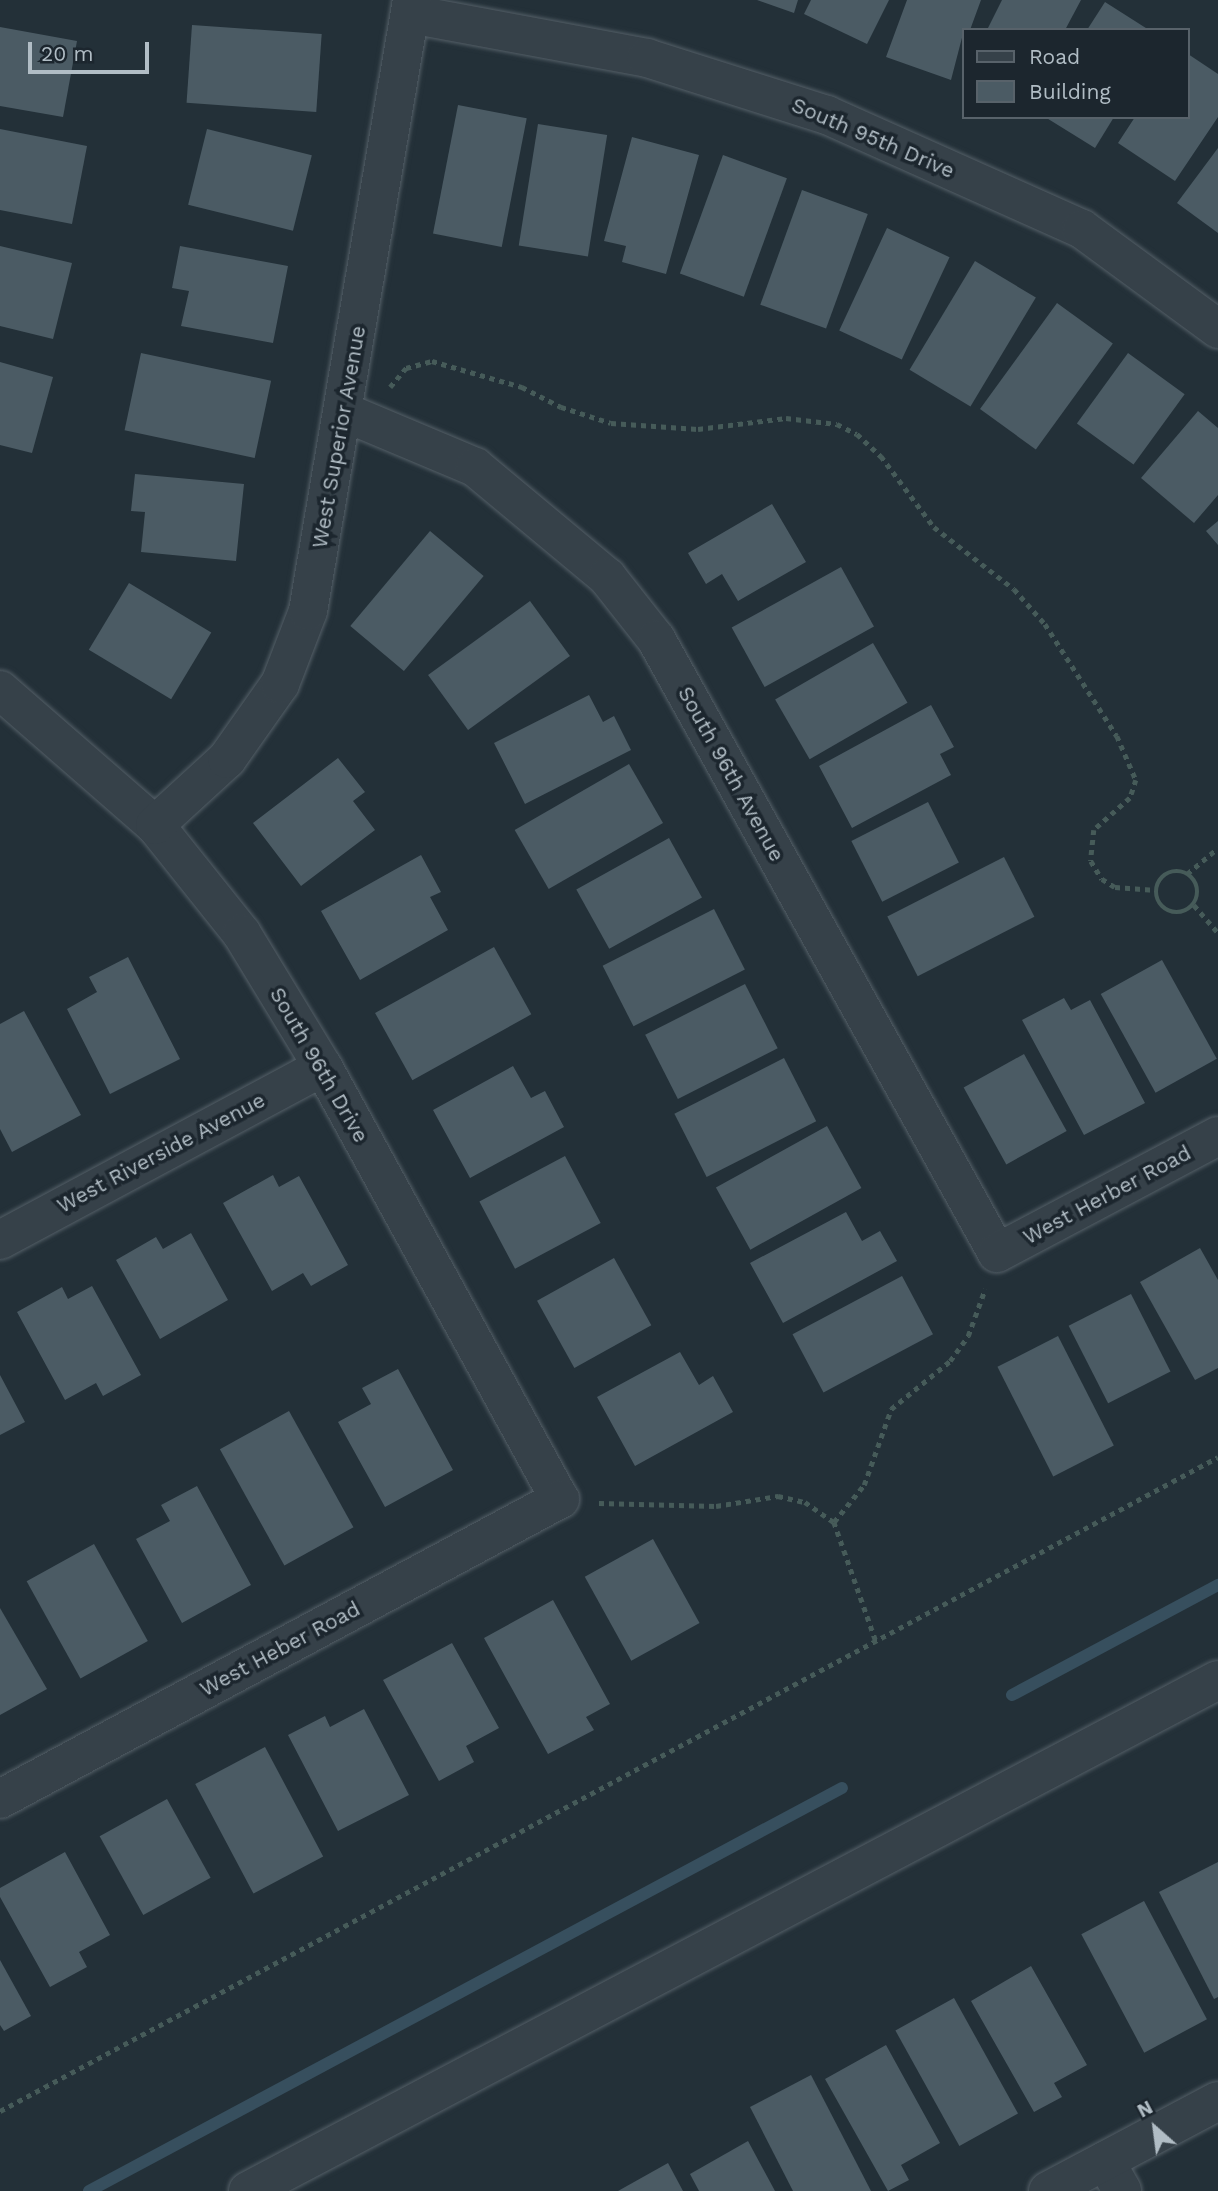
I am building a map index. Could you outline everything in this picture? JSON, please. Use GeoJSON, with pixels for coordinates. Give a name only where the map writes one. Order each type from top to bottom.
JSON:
{"type":"FeatureCollection","features":[{"type":"Feature","properties":{"kind":"street","name":"South 95th Drive"},"geometry":{"type":"LineString","coordinates":[[411,7],[647,58],[827,115],[1082,229],[1218,329]]}},
{"type":"Feature","properties":{"kind":"street","name":"West Superior Avenue"},"geometry":{"type":"LineString","coordinates":[[155,825],[227,759],[280,684],[308,611],[361,419],[411,7]]}},
{"type":"Feature","properties":{"kind":"street","name":"South 96th Avenue"},"geometry":{"type":"LineString","coordinates":[[361,419],[475,467],[607,577],[656,639],[997,1253]]}},
{"type":"Feature","properties":{"kind":"street","name":"South 96th Drive"},"geometry":{"type":"LineString","coordinates":[[0,690],[155,825],[242,934],[323,1067],[560,1499]]}},
{"type":"Feature","properties":{"kind":"street","name":"West Riverside Avenue"},"geometry":{"type":"LineString","coordinates":[[0,1240],[323,1067]]}},
{"type":"Feature","properties":{"kind":"street","name":"West Herber Road"},"geometry":{"type":"LineString","coordinates":[[997,1253],[1218,1136]]}},
{"type":"Feature","properties":{"kind":"street","name":"West Heber Road"},"geometry":{"type":"LineString","coordinates":[[0,1799],[560,1499]]}},
{"type":"Feature","properties":{"kind":"street"},"geometry":{"type":"LineString","coordinates":[[248,2191],[1218,1681]]}},
{"type":"Feature","properties":{"kind":"street"},"geometry":{"type":"LineString","coordinates":[[1048,2191],[1114,2176],[1218,2101]]}},
{"type":"Feature","properties":{"kind":"path"},"geometry":{"type":"LineString","coordinates":[[361,419],[392,378],[432,361],[512,383],[561,407],[611,423],[698,429],[799,418],[837,424],[857,434],[881,456],[934,527],[1014,589],[1045,624],[1117,736],[1136,780],[1130,798],[1094,830],[1091,861],[1102,879],[1115,887],[1156,890]]}},
{"type":"Feature","properties":{"kind":"path"},"geometry":{"type":"LineString","coordinates":[[1156,890],[1167,874],[1187,874],[1218,849]]}},
{"type":"Feature","properties":{"kind":"path"},"geometry":{"type":"LineString","coordinates":[[1156,890],[1168,911],[1182,913],[1194,905],[1198,891],[1187,874]]}},
{"type":"Feature","properties":{"kind":"path"},"geometry":{"type":"LineString","coordinates":[[1194,905],[1218,933]]}},
{"type":"Feature","properties":{"kind":"path"},"geometry":{"type":"LineString","coordinates":[[834,1522],[864,1485],[891,1409],[950,1361],[968,1336],[997,1253]]}},
{"type":"Feature","properties":{"kind":"path"},"geometry":{"type":"LineString","coordinates":[[0,2111],[1218,1457]]}},
{"type":"Feature","properties":{"kind":"path"},"geometry":{"type":"LineString","coordinates":[[560,1499],[716,1506],[778,1496],[805,1502],[834,1522],[876,1641]]}},
{"type":"Feature","properties":{"kind":"building"},"geometry":{"type":"Polygon","coordinates":[[[757,0],[798,0],[794,13],[757,0]]]}},
{"type":"Feature","properties":{"kind":"building"},"geometry":{"type":"Polygon","coordinates":[[[811,0],[889,0],[867,44],[804,14],[811,0]]]}},
{"type":"Feature","properties":{"kind":"building"},"geometry":{"type":"Polygon","coordinates":[[[907,0],[981,0],[971,28],[962,28],[951,80],[886,57],[907,0]]]}},
{"type":"Feature","properties":{"kind":"building"},"geometry":{"type":"Polygon","coordinates":[[[1002,0],[1081,0],[1066,28],[988,28],[1002,0]]]}},
{"type":"Feature","properties":{"kind":"building"},"geometry":{"type":"Polygon","coordinates":[[[1105,2],[1146,28],[1088,28],[1105,2]]]}},
{"type":"Feature","properties":{"kind":"building"},"geometry":{"type":"Polygon","coordinates":[[[192,25],[322,34],[316,112],[187,103],[192,25]]]}},
{"type":"Feature","properties":{"kind":"building"},"geometry":{"type":"Polygon","coordinates":[[[0,27],[77,41],[63,117],[0,106],[0,27]]]}},
{"type":"Feature","properties":{"kind":"building"},"geometry":{"type":"Polygon","coordinates":[[[1190,55],[1218,74],[1218,117],[1175,181],[1118,143],[1134,119],[1190,119],[1190,55]]]}},
{"type":"Feature","properties":{"kind":"building"},"geometry":{"type":"Polygon","coordinates":[[[458,105],[527,118],[502,247],[433,234],[458,105]]]}},
{"type":"Feature","properties":{"kind":"building"},"geometry":{"type":"Polygon","coordinates":[[[1048,119],[1113,119],[1095,148],[1048,119]]]}},
{"type":"Feature","properties":{"kind":"building"},"geometry":{"type":"Polygon","coordinates":[[[538,124],[607,135],[588,256],[519,245],[538,124]]]}},
{"type":"Feature","properties":{"kind":"building"},"geometry":{"type":"Polygon","coordinates":[[[0,129],[87,146],[72,224],[0,210],[0,129]]]}},
{"type":"Feature","properties":{"kind":"building"},"geometry":{"type":"Polygon","coordinates":[[[207,129],[312,155],[293,231],[188,205],[207,129]]]}},
{"type":"Feature","properties":{"kind":"building"},"geometry":{"type":"Polygon","coordinates":[[[632,137],[699,155],[666,274],[622,262],[626,246],[604,241],[632,137]]]}},
{"type":"Feature","properties":{"kind":"building"},"geometry":{"type":"Polygon","coordinates":[[[1218,148],[1218,233],[1177,203],[1218,148]]]}},
{"type":"Feature","properties":{"kind":"building"},"geometry":{"type":"Polygon","coordinates":[[[723,155],[787,178],[744,297],[680,273],[723,155]]]}},
{"type":"Feature","properties":{"kind":"building"},"geometry":{"type":"Polygon","coordinates":[[[802,190],[868,214],[826,329],[760,305],[802,190]]]}},
{"type":"Feature","properties":{"kind":"building"},"geometry":{"type":"Polygon","coordinates":[[[887,228],[950,257],[902,360],[839,330],[887,228]]]}},
{"type":"Feature","properties":{"kind":"building"},"geometry":{"type":"Polygon","coordinates":[[[0,246],[72,263],[53,339],[0,326],[0,246]]]}},
{"type":"Feature","properties":{"kind":"building"},"geometry":{"type":"Polygon","coordinates":[[[180,246],[288,266],[273,343],[181,326],[189,291],[172,288],[180,246]]]}},
{"type":"Feature","properties":{"kind":"building"},"geometry":{"type":"Polygon","coordinates":[[[975,261],[1036,298],[970,406],[910,370],[975,261]]]}},
{"type":"Feature","properties":{"kind":"building"},"geometry":{"type":"Polygon","coordinates":[[[1057,303],[1113,344],[1036,450],[980,409],[1057,303]]]}},
{"type":"Feature","properties":{"kind":"building"},"geometry":{"type":"Polygon","coordinates":[[[141,353],[271,381],[255,458],[125,430],[141,353]]]}},
{"type":"Feature","properties":{"kind":"building"},"geometry":{"type":"Polygon","coordinates":[[[1128,353],[1185,394],[1133,465],[1077,423],[1128,353]]]}},
{"type":"Feature","properties":{"kind":"building"},"geometry":{"type":"Polygon","coordinates":[[[0,362],[53,377],[32,453],[0,445],[0,362]]]}},
{"type":"Feature","properties":{"kind":"building"},"geometry":{"type":"Polygon","coordinates":[[[1198,411],[1218,428],[1218,495],[1194,523],[1141,478],[1198,411]]]}},
{"type":"Feature","properties":{"kind":"building"},"geometry":{"type":"Polygon","coordinates":[[[135,474],[244,484],[236,561],[141,552],[145,512],[131,511],[135,474]]]}},
{"type":"Feature","properties":{"kind":"building"},"geometry":{"type":"Polygon","coordinates":[[[772,504],[806,562],[738,601],[722,574],[706,584],[688,553],[772,504]]]}},
{"type":"Feature","properties":{"kind":"building"},"geometry":{"type":"Polygon","coordinates":[[[1218,521],[1218,545],[1206,531],[1218,521]]]}},
{"type":"Feature","properties":{"kind":"building"},"geometry":{"type":"Polygon","coordinates":[[[430,531],[484,576],[404,671],[350,626],[430,531]]]}},
{"type":"Feature","properties":{"kind":"building"},"geometry":{"type":"Polygon","coordinates":[[[841,567],[874,626],[765,687],[732,628],[841,567]]]}},
{"type":"Feature","properties":{"kind":"building"},"geometry":{"type":"Polygon","coordinates":[[[129,583],[211,632],[171,699],[89,650],[129,583]]]}},
{"type":"Feature","properties":{"kind":"building"},"geometry":{"type":"Polygon","coordinates":[[[530,601],[570,656],[468,730],[428,675],[530,601]]]}},
{"type":"Feature","properties":{"kind":"building"},"geometry":{"type":"Polygon","coordinates":[[[873,643],[908,703],[810,759],[775,700],[873,643]]]}},
{"type":"Feature","properties":{"kind":"building"},"geometry":{"type":"Polygon","coordinates":[[[589,695],[603,722],[614,716],[631,750],[525,804],[494,743],[589,695]]]}},
{"type":"Feature","properties":{"kind":"building"},"geometry":{"type":"Polygon","coordinates":[[[931,705],[954,747],[940,754],[951,775],[852,828],[819,766],[931,705]]]}},
{"type":"Feature","properties":{"kind":"building"},"geometry":{"type":"Polygon","coordinates":[[[338,758],[365,792],[353,801],[375,830],[301,886],[253,823],[338,758]]]}},
{"type":"Feature","properties":{"kind":"building"},"geometry":{"type":"Polygon","coordinates":[[[629,764],[663,823],[549,889],[515,830],[629,764]]]}},
{"type":"Feature","properties":{"kind":"building"},"geometry":{"type":"Polygon","coordinates":[[[928,802],[959,863],[882,902],[851,841],[928,802]]]}},
{"type":"Feature","properties":{"kind":"building"},"geometry":{"type":"Polygon","coordinates":[[[669,838],[702,897],[609,949],[576,889],[669,838]]]}},
{"type":"Feature","properties":{"kind":"building"},"geometry":{"type":"Polygon","coordinates":[[[421,855],[441,892],[430,897],[448,930],[360,980],[321,911],[421,855]]]}},
{"type":"Feature","properties":{"kind":"building"},"geometry":{"type":"Polygon","coordinates":[[[1004,857],[1034,917],[918,976],[887,916],[1004,857]]]}},
{"type":"Feature","properties":{"kind":"building"},"geometry":{"type":"Polygon","coordinates":[[[714,909],[745,970],[633,1026],[603,966],[714,909]]]}},
{"type":"Feature","properties":{"kind":"building"},"geometry":{"type":"Polygon","coordinates":[[[494,947],[531,1014],[412,1080],[375,1013],[494,947]]]}},
{"type":"Feature","properties":{"kind":"building"},"geometry":{"type":"Polygon","coordinates":[[[128,957],[180,1059],[110,1094],[67,1009],[97,992],[89,977],[128,957]]]}},
{"type":"Feature","properties":{"kind":"building"},"geometry":{"type":"Polygon","coordinates":[[[1162,960],[1217,1059],[1156,1093],[1101,994],[1162,960]]]}},
{"type":"Feature","properties":{"kind":"building"},"geometry":{"type":"Polygon","coordinates":[[[745,984],[778,1048],[678,1099],[645,1035],[745,984]]]}},
{"type":"Feature","properties":{"kind":"building"},"geometry":{"type":"Polygon","coordinates":[[[1064,998],[1071,1010],[1090,1000],[1145,1103],[1084,1135],[1022,1020],[1064,998]]]}},
{"type":"Feature","properties":{"kind":"building"},"geometry":{"type":"Polygon","coordinates":[[[24,1011],[81,1115],[12,1152],[0,1129],[0,1024],[24,1011]]]}},
{"type":"Feature","properties":{"kind":"building"},"geometry":{"type":"Polygon","coordinates":[[[1024,1054],[1067,1131],[1006,1164],[964,1087],[1024,1054]]]}},
{"type":"Feature","properties":{"kind":"building"},"geometry":{"type":"Polygon","coordinates":[[[784,1058],[816,1121],[707,1177],[674,1114],[784,1058]]]}},
{"type":"Feature","properties":{"kind":"building"},"geometry":{"type":"Polygon","coordinates":[[[513,1066],[531,1098],[545,1091],[564,1127],[470,1178],[433,1110],[513,1066]]]}},
{"type":"Feature","properties":{"kind":"building"},"geometry":{"type":"Polygon","coordinates":[[[827,1126],[861,1188],[750,1250],[716,1188],[827,1126]]]}},
{"type":"Feature","properties":{"kind":"building"},"geometry":{"type":"Polygon","coordinates":[[[565,1156],[601,1223],[515,1269],[479,1202],[565,1156]]]}},
{"type":"Feature","properties":{"kind":"building"},"geometry":{"type":"Polygon","coordinates":[[[273,1175],[279,1187],[299,1176],[348,1265],[311,1286],[303,1273],[272,1291],[223,1203],[273,1175]]]}},
{"type":"Feature","properties":{"kind":"building"},"geometry":{"type":"Polygon","coordinates":[[[846,1212],[862,1241],[880,1231],[897,1261],[783,1323],[750,1263],[846,1212]]]}},
{"type":"Feature","properties":{"kind":"building"},"geometry":{"type":"Polygon","coordinates":[[[191,1233],[228,1300],[160,1339],[116,1260],[156,1237],[163,1249],[191,1233]]]}},
{"type":"Feature","properties":{"kind":"building"},"geometry":{"type":"Polygon","coordinates":[[[1200,1248],[1218,1280],[1218,1368],[1195,1380],[1140,1282],[1200,1248]]]}},
{"type":"Feature","properties":{"kind":"building"},"geometry":{"type":"Polygon","coordinates":[[[614,1258],[651,1325],[574,1368],[537,1301],[614,1258]]]}},
{"type":"Feature","properties":{"kind":"building"},"geometry":{"type":"Polygon","coordinates":[[[902,1276],[933,1334],[823,1392],[793,1334],[902,1276]]]}},
{"type":"Feature","properties":{"kind":"building"},"geometry":{"type":"Polygon","coordinates":[[[92,1286],[141,1375],[103,1396],[96,1383],[65,1400],[17,1312],[62,1287],[68,1299],[92,1286]]]}},
{"type":"Feature","properties":{"kind":"building"},"geometry":{"type":"Polygon","coordinates":[[[1131,1294],[1170,1372],[1108,1403],[1069,1326],[1131,1294]]]}},
{"type":"Feature","properties":{"kind":"building"},"geometry":{"type":"Polygon","coordinates":[[[1058,1336],[1114,1446],[1053,1476],[997,1367],[1058,1336]]]}},
{"type":"Feature","properties":{"kind":"building"},"geometry":{"type":"Polygon","coordinates":[[[680,1352],[699,1385],[713,1376],[733,1412],[635,1466],[597,1397],[680,1352]]]}},
{"type":"Feature","properties":{"kind":"building"},"geometry":{"type":"Polygon","coordinates":[[[398,1369],[453,1470],[385,1507],[338,1422],[371,1404],[362,1388],[398,1369]]]}},
{"type":"Feature","properties":{"kind":"building"},"geometry":{"type":"Polygon","coordinates":[[[0,1375],[25,1422],[0,1435],[0,1375]]]}},
{"type":"Feature","properties":{"kind":"building"},"geometry":{"type":"Polygon","coordinates":[[[289,1411],[353,1527],[284,1566],[220,1449],[289,1411]]]}},
{"type":"Feature","properties":{"kind":"building"},"geometry":{"type":"Polygon","coordinates":[[[197,1486],[251,1585],[182,1623],[136,1539],[170,1521],[161,1505],[197,1486]]]}},
{"type":"Feature","properties":{"kind":"building"},"geometry":{"type":"Polygon","coordinates":[[[653,1539],[700,1623],[631,1661],[585,1577],[653,1539]]]}},
{"type":"Feature","properties":{"kind":"building"},"geometry":{"type":"Polygon","coordinates":[[[94,1544],[148,1641],[80,1678],[27,1581],[94,1544]]]}},
{"type":"Feature","properties":{"kind":"building"},"geometry":{"type":"Polygon","coordinates":[[[553,1600],[610,1704],[586,1717],[594,1730],[548,1754],[484,1638],[553,1600]]]}},
{"type":"Feature","properties":{"kind":"building"},"geometry":{"type":"Polygon","coordinates":[[[0,1608],[47,1689],[0,1715],[0,1608]]]}},
{"type":"Feature","properties":{"kind":"building"},"geometry":{"type":"Polygon","coordinates":[[[452,1643],[499,1728],[466,1746],[474,1762],[439,1781],[383,1680],[452,1643]]]}},
{"type":"Feature","properties":{"kind":"building"},"geometry":{"type":"Polygon","coordinates":[[[364,1709],[409,1795],[338,1831],[288,1735],[325,1716],[330,1727],[364,1709]]]}},
{"type":"Feature","properties":{"kind":"building"},"geometry":{"type":"Polygon","coordinates":[[[265,1747],[323,1856],[253,1894],[195,1784],[265,1747]]]}},
{"type":"Feature","properties":{"kind":"building"},"geometry":{"type":"Polygon","coordinates":[[[167,1799],[211,1878],[143,1915],[100,1836],[167,1799]]]}},
{"type":"Feature","properties":{"kind":"building"},"geometry":{"type":"Polygon","coordinates":[[[65,1852],[110,1935],[79,1952],[87,1967],[50,1987],[0,1897],[0,1888],[65,1852]]]}},
{"type":"Feature","properties":{"kind":"building"},"geometry":{"type":"Polygon","coordinates":[[[1218,1862],[1218,1997],[1214,1999],[1159,1892],[1218,1862]]]}},
{"type":"Feature","properties":{"kind":"building"},"geometry":{"type":"Polygon","coordinates":[[[1144,1901],[1207,2019],[1144,2053],[1081,1934],[1144,1901]]]}},
{"type":"Feature","properties":{"kind":"building"},"geometry":{"type":"Polygon","coordinates":[[[0,1960],[31,2016],[4,2031],[0,2025],[0,1960]]]}},
{"type":"Feature","properties":{"kind":"building"},"geometry":{"type":"Polygon","coordinates":[[[1031,1966],[1087,2065],[1054,2083],[1062,2097],[1034,2112],[971,2001],[1031,1966]]]}},
{"type":"Feature","properties":{"kind":"building"},"geometry":{"type":"Polygon","coordinates":[[[954,1998],[1018,2113],[959,2146],[895,2030],[954,1998]]]}},
{"type":"Feature","properties":{"kind":"building"},"geometry":{"type":"Polygon","coordinates":[[[886,2045],[940,2143],[901,2165],[909,2180],[888,2191],[825,2079],[886,2045]]]}},
{"type":"Feature","properties":{"kind":"building"},"geometry":{"type":"Polygon","coordinates":[[[811,2075],[871,2191],[793,2191],[750,2107],[811,2075]]]}},
{"type":"Feature","properties":{"kind":"building"},"geometry":{"type":"Polygon","coordinates":[[[748,2141],[775,2191],[699,2191],[690,2174],[748,2141]]]}},
{"type":"Feature","properties":{"kind":"building"},"geometry":{"type":"Polygon","coordinates":[[[668,2163],[683,2191],[618,2191],[668,2163]]]}},
{"type":"Feature","properties":{"kind":"waterway"},"geometry":{"type":"LineString","coordinates":[[1012,1695],[1218,1585]]}},
{"type":"Feature","properties":{"kind":"waterway"},"geometry":{"type":"LineString","coordinates":[[89,2191],[842,1788]]}}]}
